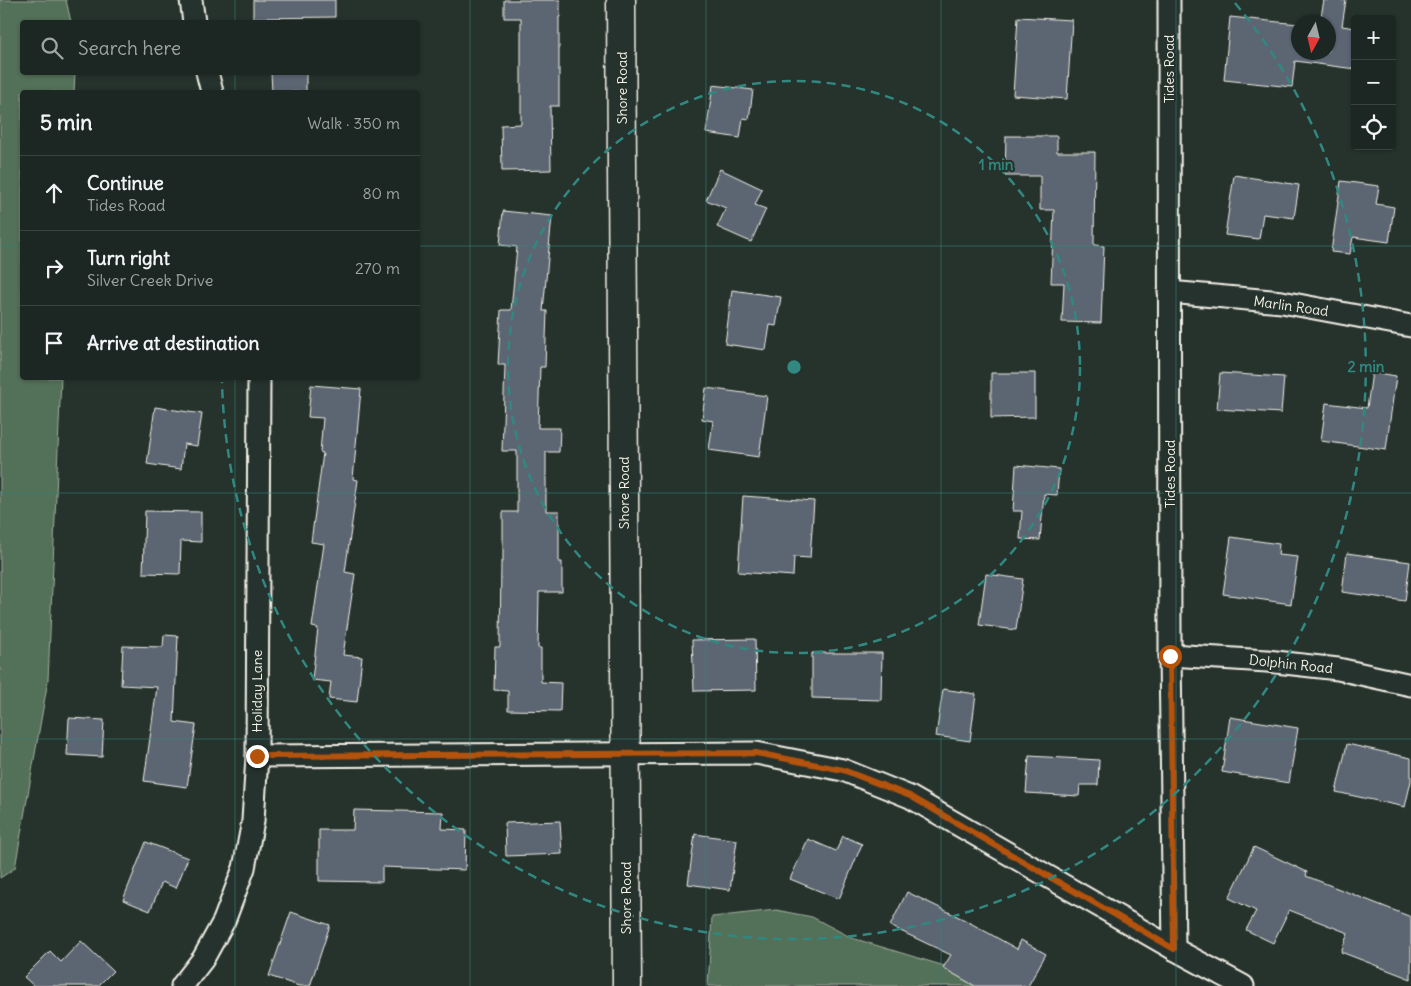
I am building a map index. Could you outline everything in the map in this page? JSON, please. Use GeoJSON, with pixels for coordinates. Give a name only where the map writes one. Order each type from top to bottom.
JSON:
{"type":"FeatureCollection","features":[{"type":"Feature","properties":{"kind":"street"},"geometry":{"type":"LineString","coordinates":[[191,0],[194,20]]}},
{"type":"Feature","properties":{"kind":"street","name":"Shore Road"},"geometry":{"type":"LineString","coordinates":[[622,0],[626,986]]}},
{"type":"Feature","properties":{"kind":"street","name":"Tides Road"},"geometry":{"type":"LineString","coordinates":[[1168,0],[1170,656],[1174,949]]}},
{"type":"Feature","properties":{"kind":"street"},"geometry":{"type":"LineString","coordinates":[[208,75],[212,90]]}},
{"type":"Feature","properties":{"kind":"street","name":"Marlin Road"},"geometry":{"type":"LineString","coordinates":[[1169,292],[1282,302],[1411,326]]}},
{"type":"Feature","properties":{"kind":"street","name":"Holiday Lane"},"geometry":{"type":"LineString","coordinates":[[182,986],[203,959],[224,921],[244,868],[253,821],[257,756],[259,380]]}},
{"type":"Feature","properties":{"kind":"street","name":"Dolphin Road"},"geometry":{"type":"LineString","coordinates":[[1170,656],[1267,661],[1338,669],[1411,685]]}},
{"type":"Feature","properties":{"kind":"street"},"geometry":{"type":"LineString","coordinates":[[257,756],[756,753],[843,770],[910,796],[1174,949],[1243,986]]}},
{"type":"Feature","properties":{"kind":"green space"},"geometry":{"type":"Polygon","coordinates":[[[0,0],[66,0],[71,20],[20,20],[20,75],[75,75],[74,90],[20,90],[20,380],[61,380],[48,680],[15,868],[0,878],[0,0]]]}},
{"type":"Feature","properties":{"kind":"green space"},"geometry":{"type":"Polygon","coordinates":[[[776,910],[812,917],[852,938],[951,968],[975,986],[708,986],[712,917],[776,910]]]}},
{"type":"Feature","properties":{"kind":"building"},"geometry":{"type":"Polygon","coordinates":[[[253,0],[335,0],[335,17],[253,18],[253,0]]]}},
{"type":"Feature","properties":{"kind":"building"},"geometry":{"type":"Polygon","coordinates":[[[504,0],[560,0],[559,106],[550,106],[551,170],[502,171],[501,125],[521,124],[521,18],[504,18],[504,0]]]}},
{"type":"Feature","properties":{"kind":"building"},"geometry":{"type":"Polygon","coordinates":[[[1324,0],[1346,0],[1342,26],[1351,27],[1351,68],[1295,61],[1292,87],[1224,80],[1230,17],[1291,23],[1291,60],[1336,60],[1336,15],[1321,15],[1324,0]]]}},
{"type":"Feature","properties":{"kind":"building"},"geometry":{"type":"Polygon","coordinates":[[[1018,17],[1072,20],[1067,99],[1013,95],[1018,17]]]}},
{"type":"Feature","properties":{"kind":"building"},"geometry":{"type":"Polygon","coordinates":[[[271,75],[306,75],[306,90],[272,90],[271,75]]]}},
{"type":"Feature","properties":{"kind":"building"},"geometry":{"type":"Polygon","coordinates":[[[713,85],[753,90],[749,119],[743,118],[740,138],[706,133],[713,85]]]}},
{"type":"Feature","properties":{"kind":"building"},"geometry":{"type":"Polygon","coordinates":[[[1006,136],[1057,136],[1057,152],[1095,152],[1094,245],[1104,246],[1101,323],[1062,322],[1064,283],[1051,283],[1054,210],[1040,210],[1040,176],[1005,176],[1006,136]]]}},
{"type":"Feature","properties":{"kind":"building"},"geometry":{"type":"Polygon","coordinates":[[[720,169],[762,189],[755,205],[766,209],[751,242],[717,227],[726,208],[706,200],[720,169]]]}},
{"type":"Feature","properties":{"kind":"building"},"geometry":{"type":"Polygon","coordinates":[[[1234,175],[1299,185],[1294,218],[1263,214],[1259,239],[1225,235],[1234,175]]]}},
{"type":"Feature","properties":{"kind":"building"},"geometry":{"type":"Polygon","coordinates":[[[1341,181],[1379,186],[1376,204],[1394,207],[1389,242],[1353,237],[1350,254],[1331,252],[1341,181]]]}},
{"type":"Feature","properties":{"kind":"building"},"geometry":{"type":"Polygon","coordinates":[[[503,211],[552,216],[543,311],[547,311],[545,367],[540,367],[538,428],[560,428],[559,452],[546,452],[546,511],[559,511],[559,562],[562,562],[562,592],[539,592],[538,648],[541,648],[541,682],[561,683],[560,711],[508,710],[508,691],[494,690],[495,647],[500,647],[503,512],[517,512],[517,451],[502,451],[505,365],[498,365],[501,310],[511,310],[517,247],[500,245],[503,211]]]}},
{"type":"Feature","properties":{"kind":"building"},"geometry":{"type":"Polygon","coordinates":[[[732,290],[781,297],[776,326],[770,325],[766,350],[725,344],[732,290]]]}},
{"type":"Feature","properties":{"kind":"building"},"geometry":{"type":"Polygon","coordinates":[[[1372,372],[1396,376],[1386,450],[1321,441],[1326,403],[1367,408],[1372,372]]]}},
{"type":"Feature","properties":{"kind":"building"},"geometry":{"type":"Polygon","coordinates":[[[991,373],[1035,373],[1035,417],[991,418],[991,373]]]}},
{"type":"Feature","properties":{"kind":"building"},"geometry":{"type":"Polygon","coordinates":[[[1220,373],[1284,377],[1281,413],[1217,409],[1220,373]]]}},
{"type":"Feature","properties":{"kind":"building"},"geometry":{"type":"Polygon","coordinates":[[[311,385],[361,389],[353,479],[358,480],[345,572],[355,574],[343,655],[362,657],[357,702],[329,699],[331,682],[312,680],[318,628],[312,627],[324,544],[311,542],[323,453],[320,452],[323,418],[308,417],[311,385]]]}},
{"type":"Feature","properties":{"kind":"building"},"geometry":{"type":"Polygon","coordinates":[[[706,388],[767,396],[759,457],[709,450],[713,421],[702,419],[706,388]]]}},
{"type":"Feature","properties":{"kind":"building"},"geometry":{"type":"Polygon","coordinates":[[[155,407],[202,414],[197,446],[184,444],[181,469],[147,464],[155,407]]]}},
{"type":"Feature","properties":{"kind":"building"},"geometry":{"type":"Polygon","coordinates":[[[1016,465],[1059,469],[1057,495],[1044,494],[1040,540],[1020,539],[1022,511],[1013,511],[1016,465]]]}},
{"type":"Feature","properties":{"kind":"building"},"geometry":{"type":"Polygon","coordinates":[[[743,496],[814,501],[810,558],[794,557],[793,576],[738,572],[743,496]]]}},
{"type":"Feature","properties":{"kind":"building"},"geometry":{"type":"Polygon","coordinates":[[[145,511],[201,512],[201,542],[181,541],[180,574],[143,573],[145,511]]]}},
{"type":"Feature","properties":{"kind":"building"},"geometry":{"type":"Polygon","coordinates":[[[1231,537],[1279,544],[1278,555],[1298,557],[1291,604],[1223,594],[1231,537]]]}},
{"type":"Feature","properties":{"kind":"building"},"geometry":{"type":"Polygon","coordinates":[[[1347,553],[1410,562],[1405,601],[1342,592],[1347,553]]]}},
{"type":"Feature","properties":{"kind":"building"},"geometry":{"type":"Polygon","coordinates":[[[986,574],[1023,579],[1016,630],[979,625],[986,574]]]}},
{"type":"Feature","properties":{"kind":"building"},"geometry":{"type":"Polygon","coordinates":[[[164,635],[178,636],[174,722],[196,725],[187,787],[144,781],[157,687],[121,685],[123,646],[163,647],[164,635]]]}},
{"type":"Feature","properties":{"kind":"building"},"geometry":{"type":"Polygon","coordinates":[[[755,639],[756,690],[694,691],[692,640],[755,639]]]}},
{"type":"Feature","properties":{"kind":"building"},"geometry":{"type":"Polygon","coordinates":[[[812,653],[882,653],[881,700],[812,698],[812,653]]]}},
{"type":"Feature","properties":{"kind":"building"},"geometry":{"type":"Polygon","coordinates":[[[943,689],[976,694],[970,741],[936,736],[943,689]]]}},
{"type":"Feature","properties":{"kind":"building"},"geometry":{"type":"Polygon","coordinates":[[[1230,717],[1298,728],[1289,783],[1222,772],[1230,717]]]}},
{"type":"Feature","properties":{"kind":"building"},"geometry":{"type":"Polygon","coordinates":[[[69,718],[104,720],[102,757],[67,755],[69,718]]]}},
{"type":"Feature","properties":{"kind":"building"},"geometry":{"type":"Polygon","coordinates":[[[1347,744],[1411,758],[1411,781],[1405,807],[1336,792],[1347,744]]]}},
{"type":"Feature","properties":{"kind":"building"},"geometry":{"type":"Polygon","coordinates":[[[1029,756],[1099,760],[1098,785],[1080,785],[1079,796],[1026,793],[1029,756]]]}},
{"type":"Feature","properties":{"kind":"building"},"geometry":{"type":"Polygon","coordinates":[[[354,810],[443,812],[442,829],[466,830],[465,870],[382,867],[382,882],[319,881],[319,830],[353,830],[354,810]]]}},
{"type":"Feature","properties":{"kind":"building"},"geometry":{"type":"Polygon","coordinates":[[[560,821],[562,854],[506,856],[505,823],[560,821]]]}},
{"type":"Feature","properties":{"kind":"building"},"geometry":{"type":"Polygon","coordinates":[[[695,834],[737,840],[730,890],[688,884],[695,834]]]}},
{"type":"Feature","properties":{"kind":"building"},"geometry":{"type":"Polygon","coordinates":[[[843,836],[862,844],[839,899],[790,879],[808,839],[836,851],[843,836]]]}},
{"type":"Feature","properties":{"kind":"building"},"geometry":{"type":"Polygon","coordinates":[[[146,842],[188,858],[176,888],[162,882],[150,911],[123,900],[146,842]]]}},
{"type":"Feature","properties":{"kind":"building"},"geometry":{"type":"Polygon","coordinates":[[[1254,847],[1307,872],[1306,876],[1411,917],[1411,979],[1341,952],[1348,933],[1289,910],[1273,943],[1246,930],[1256,911],[1229,898],[1254,847]]]}},
{"type":"Feature","properties":{"kind":"building"},"geometry":{"type":"Polygon","coordinates":[[[907,892],[965,920],[1017,949],[1021,940],[1046,954],[1028,986],[975,986],[943,968],[951,955],[890,926],[907,892]]]}},
{"type":"Feature","properties":{"kind":"building"},"geometry":{"type":"Polygon","coordinates":[[[291,912],[330,925],[310,986],[299,986],[269,976],[291,912]]]}},
{"type":"Feature","properties":{"kind":"building"},"geometry":{"type":"Polygon","coordinates":[[[81,941],[113,971],[98,986],[34,986],[24,977],[50,951],[61,962],[81,941]]]}},
{"type":"Feature","properties":{"kind":"route"},"geometry":{"type":"LineString","coordinates":[[257,756],[756,753],[843,770],[910,796],[1174,949],[1170,656]]}}]}
